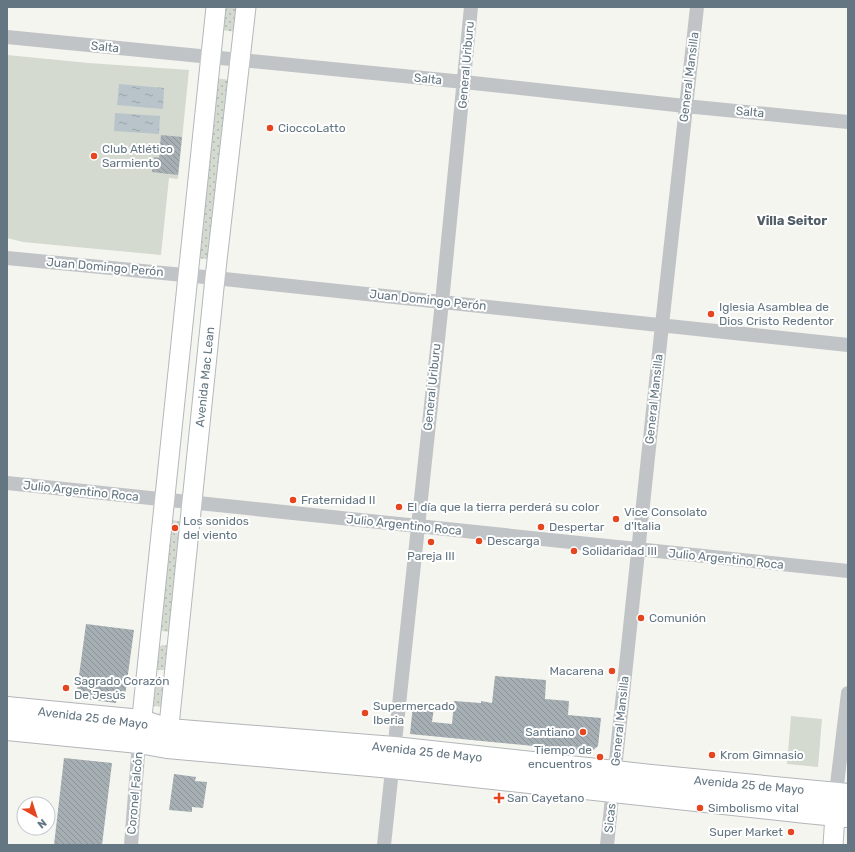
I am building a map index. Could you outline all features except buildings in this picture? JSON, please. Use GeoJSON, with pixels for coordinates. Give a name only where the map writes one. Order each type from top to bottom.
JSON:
{"type":"FeatureCollection","features":[{"type":"Feature","properties":{"kind":"main road"},"geometry":{"type":"LineString","coordinates":[[140,731],[216,7]]}},
{"type":"Feature","properties":{"kind":"main road","name":"Avenida Mac Lean"},"geometry":{"type":"LineString","coordinates":[[168,738],[215,278],[246,7]]}},
{"type":"Feature","properties":{"kind":"main road"},"geometry":{"type":"LineString","coordinates":[[150,637],[178,639]]}},
{"type":"Feature","properties":{"kind":"main road"},"geometry":{"type":"LineString","coordinates":[[146,678],[174,681]]}},
{"type":"Feature","properties":{"kind":"main road","name":"Avenida 25 de Mayo"},"geometry":{"type":"LineString","coordinates":[[7,708],[140,731],[168,738],[393,758],[614,781],[842,816]]}},
{"type":"Feature","properties":{"kind":"main road","name":"Avenida 25 de Mayo"},"geometry":{"type":"LineString","coordinates":[[7,729],[140,731]]}},
{"type":"Feature","properties":{"kind":"main road","name":"Avenida 25 de Mayo"},"geometry":{"type":"LineString","coordinates":[[614,781],[651,776],[842,794]]}},
{"type":"Feature","properties":{"kind":"main road"},"geometry":{"type":"LineString","coordinates":[[833,845],[842,816],[842,794]]}},
{"type":"Feature","properties":{"kind":"street","name":"General Uriburu"},"geometry":{"type":"LineString","coordinates":[[384,845],[442,302],[471,7]]}},
{"type":"Feature","properties":{"kind":"street","name":"General Mansilla"},"geometry":{"type":"LineString","coordinates":[[614,781],[685,106],[697,7]]}},
{"type":"Feature","properties":{"kind":"street","name":"Salta"},"geometry":{"type":"LineString","coordinates":[[7,37],[848,122]]}},
{"type":"Feature","properties":{"kind":"street","name":"Juan Domingo Perón"},"geometry":{"type":"LineString","coordinates":[[7,258],[188,275],[848,345]]}},
{"type":"Feature","properties":{"kind":"street","name":"Julio Argentino Roca"},"geometry":{"type":"LineString","coordinates":[[7,483],[848,571]]}},
{"type":"Feature","properties":{"kind":"street"},"geometry":{"type":"LineString","coordinates":[[842,794],[848,693]]}},
{"type":"Feature","properties":{"kind":"street","name":"Coronel Falcón"},"geometry":{"type":"LineString","coordinates":[[130,845],[140,731]]}},
{"type":"Feature","properties":{"kind":"street","name":"Sicas"},"geometry":{"type":"LineString","coordinates":[[607,845],[614,781]]}},
{"type":"Feature","properties":{"kind":"shaded area"},"geometry":{"type":"Polygon","coordinates":[[[224,7],[239,7],[237,32],[221,30],[224,7]]]}},
{"type":"Feature","properties":{"kind":"shaded area","name":"Club Atlético Sarmiento"},"geometry":{"type":"Polygon","coordinates":[[[7,55],[89,63],[189,70],[178,179],[169,178],[161,255],[23,242],[7,238],[7,55]]]}},
{"type":"Feature","properties":{"kind":"shaded area"},"geometry":{"type":"Polygon","coordinates":[[[214,78],[230,80],[213,260],[197,258],[214,78]]]}},
{"type":"Feature","properties":{"kind":"shaded area"},"geometry":{"type":"Polygon","coordinates":[[[173,520],[182,522],[171,632],[161,631],[158,626],[168,524],[173,520]]]}},
{"type":"Feature","properties":{"kind":"shaded area"},"geometry":{"type":"Polygon","coordinates":[[[162,645],[170,646],[166,670],[158,670],[154,665],[156,649],[162,645]]]}},
{"type":"Feature","properties":{"kind":"shaded area"},"geometry":{"type":"Polygon","coordinates":[[[157,684],[164,685],[168,702],[161,707],[154,706],[150,702],[150,689],[157,684]]]}},
{"type":"Feature","properties":{"kind":"shaded area"},"geometry":{"type":"Polygon","coordinates":[[[791,716],[822,719],[818,767],[787,764],[791,716]]]}},
{"type":"Feature","properties":{"kind":"water"},"geometry":{"type":"Polygon","coordinates":[[[119,84],[164,88],[163,109],[117,105],[119,84]]]}},
{"type":"Feature","properties":{"kind":"water"},"geometry":{"type":"Polygon","coordinates":[[[115,113],[160,116],[159,134],[114,131],[115,113]]]}},
{"type":"Feature","properties":{"kind":"place","name":"CioccoLatto"},"geometry":{"type":"Point","coordinates":[270,128]}},
{"type":"Feature","properties":{"kind":"place","name":"Club Atlético Sarmiento"},"geometry":{"type":"Point","coordinates":[94,156]}},
{"type":"Feature","properties":{"kind":"place","name":"Iglesia Asamblea de Dios Cristo Redentor"},"geometry":{"type":"Point","coordinates":[711,314]}},
{"type":"Feature","properties":{"kind":"place","name":"Fraternidad II"},"geometry":{"type":"Point","coordinates":[293,500]}},
{"type":"Feature","properties":{"kind":"place","name":"El día que la tierra perderá su color"},"geometry":{"type":"Point","coordinates":[399,507]}},
{"type":"Feature","properties":{"kind":"place","name":"Vice Consolato d'Italia"},"geometry":{"type":"Point","coordinates":[616,519]}},
{"type":"Feature","properties":{"kind":"place","name":"Despertar"},"geometry":{"type":"Point","coordinates":[541,527]}},
{"type":"Feature","properties":{"kind":"place","name":"Los sonidos del viento"},"geometry":{"type":"Point","coordinates":[175,528]}},
{"type":"Feature","properties":{"kind":"place","name":"Descarga"},"geometry":{"type":"Point","coordinates":[479,541]}},
{"type":"Feature","properties":{"kind":"place","name":"Pareja III"},"geometry":{"type":"Point","coordinates":[431,542]}},
{"type":"Feature","properties":{"kind":"place","name":"Solidaridad III"},"geometry":{"type":"Point","coordinates":[574,551]}},
{"type":"Feature","properties":{"kind":"place","name":"Comunión"},"geometry":{"type":"Point","coordinates":[641,618]}},
{"type":"Feature","properties":{"kind":"place","name":"Macarena"},"geometry":{"type":"Point","coordinates":[612,671]}},
{"type":"Feature","properties":{"kind":"place","name":"Sagrado Corazón De Jesús"},"geometry":{"type":"Point","coordinates":[66,688]}},
{"type":"Feature","properties":{"kind":"place","name":"Supermercado Iberia"},"geometry":{"type":"Point","coordinates":[365,713]}},
{"type":"Feature","properties":{"kind":"place","name":"Santiano"},"geometry":{"type":"Point","coordinates":[583,732]}},
{"type":"Feature","properties":{"kind":"place","name":"Krom Gimnasio"},"geometry":{"type":"Point","coordinates":[712,755]}},
{"type":"Feature","properties":{"kind":"place","name":"Tiempo de encuentros"},"geometry":{"type":"Point","coordinates":[600,757]}},
{"type":"Feature","properties":{"kind":"place","name":"San Cayetano"},"geometry":{"type":"Point","coordinates":[499,798]}},
{"type":"Feature","properties":{"kind":"place","name":"Simbolismo vital"},"geometry":{"type":"Point","coordinates":[700,808]}},
{"type":"Feature","properties":{"kind":"place","name":"Super Market"},"geometry":{"type":"Point","coordinates":[791,832]}},
{"type":"Feature","properties":{"kind":"district","name":"Villa Seitor"},"geometry":{"type":"Point","coordinates":[792,220]}}]}
